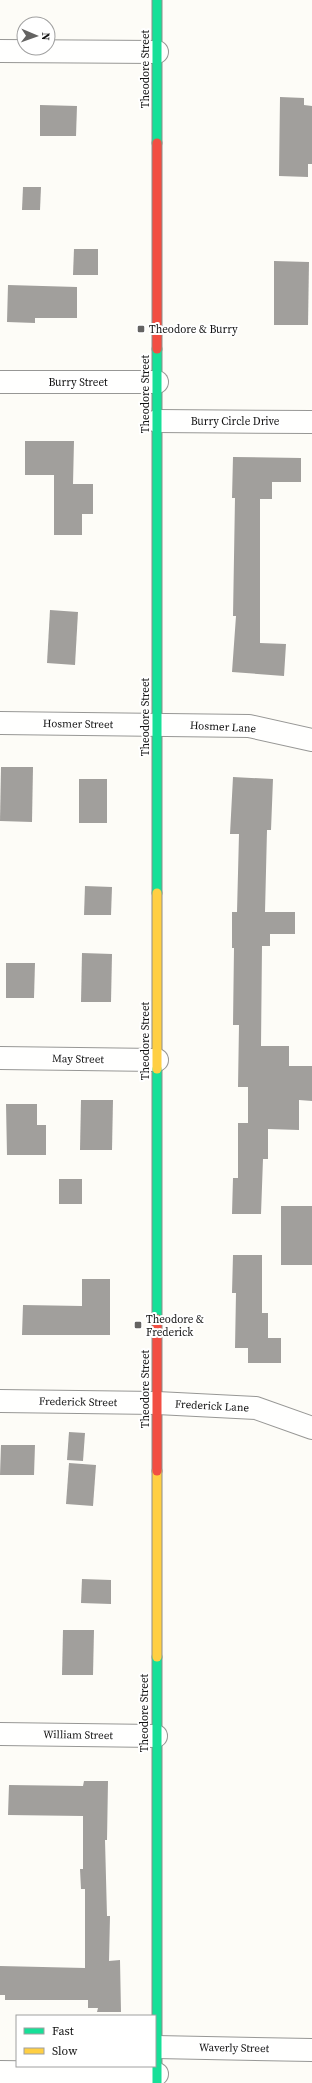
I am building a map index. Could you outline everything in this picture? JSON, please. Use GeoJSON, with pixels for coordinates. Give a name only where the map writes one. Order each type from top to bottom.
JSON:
{"type":"FeatureCollection","features":[{"type":"Feature","properties":{"kind":"main road","name":"Theodore Street"},"geometry":{"type":"LineString","coordinates":[[157,0],[157,2078]]}},
{"type":"Feature","properties":{"kind":"street"},"geometry":{"type":"LineString","coordinates":[[0,51],[157,52]]}},
{"type":"Feature","properties":{"kind":"street","name":"Burry Street"},"geometry":{"type":"LineString","coordinates":[[0,382],[157,382]]}},
{"type":"Feature","properties":{"kind":"street","name":"Burry Circle Drive"},"geometry":{"type":"LineString","coordinates":[[157,421],[312,422]]}},
{"type":"Feature","properties":{"kind":"street","name":"Hosmer Street"},"geometry":{"type":"LineString","coordinates":[[0,723],[157,725]]}},
{"type":"Feature","properties":{"kind":"street","name":"Hosmer Lane"},"geometry":{"type":"LineString","coordinates":[[157,725],[249,726],[312,740]]}},
{"type":"Feature","properties":{"kind":"street","name":"May Street"},"geometry":{"type":"LineString","coordinates":[[0,1058],[157,1060]]}},
{"type":"Feature","properties":{"kind":"street","name":"Frederick Street"},"geometry":{"type":"LineString","coordinates":[[0,1401],[157,1403]]}},
{"type":"Feature","properties":{"kind":"street","name":"Frederick Lane"},"geometry":{"type":"LineString","coordinates":[[157,1403],[256,1408],[312,1428]]}},
{"type":"Feature","properties":{"kind":"street","name":"William Street"},"geometry":{"type":"LineString","coordinates":[[0,1734],[156,1736]]}},
{"type":"Feature","properties":{"kind":"street","name":"Waverly Street"},"geometry":{"type":"LineString","coordinates":[[156,2047],[312,2050]]}},
{"type":"Feature","properties":{"kind":"street"},"geometry":{"type":"LineString","coordinates":[[0,2072],[157,2078]]}},
{"type":"Feature","properties":{"kind":"building"},"geometry":{"type":"Polygon","coordinates":[[[280,97],[304,98],[304,105],[312,106],[312,164],[308,164],[308,177],[279,176],[280,97]]]}},
{"type":"Feature","properties":{"kind":"building"},"geometry":{"type":"Polygon","coordinates":[[[40,105],[77,106],[76,136],[40,136],[40,105]]]}},
{"type":"Feature","properties":{"kind":"building"},"geometry":{"type":"Polygon","coordinates":[[[23,187],[41,187],[40,210],[22,210],[23,187]]]}},
{"type":"Feature","properties":{"kind":"building"},"geometry":{"type":"Polygon","coordinates":[[[74,249],[98,249],[98,275],[73,275],[74,249]]]}},
{"type":"Feature","properties":{"kind":"building"},"geometry":{"type":"Polygon","coordinates":[[[274,261],[309,262],[308,325],[274,325],[274,261]]]}},
{"type":"Feature","properties":{"kind":"building"},"geometry":{"type":"Polygon","coordinates":[[[8,285],[77,287],[77,318],[35,318],[35,323],[7,322],[8,285]]]}},
{"type":"Feature","properties":{"kind":"building"},"geometry":{"type":"Polygon","coordinates":[[[25,441],[74,441],[73,484],[93,484],[93,514],[82,514],[82,535],[54,535],[54,475],[25,475],[25,441]]]}},
{"type":"Feature","properties":{"kind":"building"},"geometry":{"type":"Polygon","coordinates":[[[233,457],[301,458],[301,482],[272,482],[272,499],[260,499],[260,643],[286,644],[284,676],[232,672],[236,616],[233,616],[235,498],[232,498],[233,457]]]}},
{"type":"Feature","properties":{"kind":"building"},"geometry":{"type":"Polygon","coordinates":[[[50,610],[78,612],[75,665],[47,663],[50,610]]]}},
{"type":"Feature","properties":{"kind":"building"},"geometry":{"type":"Polygon","coordinates":[[[1,767],[33,767],[32,822],[0,821],[1,767]]]}},
{"type":"Feature","properties":{"kind":"building"},"geometry":{"type":"Polygon","coordinates":[[[233,777],[273,779],[271,830],[267,830],[265,912],[295,912],[295,934],[270,934],[270,946],[262,946],[261,1046],[289,1046],[289,1066],[312,1066],[312,1101],[299,1100],[299,1130],[268,1129],[268,1159],[263,1159],[261,1214],[232,1214],[233,1178],[238,1178],[238,1123],[248,1123],[248,1087],[238,1087],[239,1025],[233,1025],[234,948],[232,948],[232,912],[237,912],[239,834],[230,834],[233,777]]]}},
{"type":"Feature","properties":{"kind":"building"},"geometry":{"type":"Polygon","coordinates":[[[79,779],[107,779],[107,823],[79,823],[79,779]]]}},
{"type":"Feature","properties":{"kind":"building"},"geometry":{"type":"Polygon","coordinates":[[[85,886],[112,887],[111,915],[84,915],[85,886]]]}},
{"type":"Feature","properties":{"kind":"building"},"geometry":{"type":"Polygon","coordinates":[[[82,953],[112,954],[111,1002],[81,1002],[82,953]]]}},
{"type":"Feature","properties":{"kind":"building"},"geometry":{"type":"Polygon","coordinates":[[[6,963],[35,963],[34,998],[6,998],[6,963]]]}},
{"type":"Feature","properties":{"kind":"building"},"geometry":{"type":"Polygon","coordinates":[[[81,1100],[113,1100],[112,1150],[80,1150],[81,1100]]]}},
{"type":"Feature","properties":{"kind":"building"},"geometry":{"type":"Polygon","coordinates":[[[6,1104],[37,1104],[37,1125],[46,1125],[46,1155],[7,1155],[6,1104]]]}},
{"type":"Feature","properties":{"kind":"building"},"geometry":{"type":"Polygon","coordinates":[[[59,1179],[82,1179],[82,1204],[59,1204],[59,1179]]]}},
{"type":"Feature","properties":{"kind":"building"},"geometry":{"type":"Polygon","coordinates":[[[281,1206],[312,1206],[312,1265],[281,1265],[281,1206]]]}},
{"type":"Feature","properties":{"kind":"building"},"geometry":{"type":"Polygon","coordinates":[[[233,1255],[262,1255],[262,1313],[268,1313],[268,1338],[281,1338],[281,1363],[248,1363],[248,1348],[235,1348],[236,1293],[232,1293],[233,1255]]]}},
{"type":"Feature","properties":{"kind":"building"},"geometry":{"type":"Polygon","coordinates":[[[82,1279],[110,1279],[110,1335],[22,1335],[23,1305],[82,1306],[82,1279]]]}},
{"type":"Feature","properties":{"kind":"building"},"geometry":{"type":"Polygon","coordinates":[[[69,1432],[85,1433],[83,1461],[67,1460],[69,1432]]]}},
{"type":"Feature","properties":{"kind":"building"},"geometry":{"type":"Polygon","coordinates":[[[1,1445],[35,1445],[34,1475],[0,1475],[1,1445]]]}},
{"type":"Feature","properties":{"kind":"building"},"geometry":{"type":"Polygon","coordinates":[[[69,1463],[96,1465],[93,1506],[66,1504],[69,1463]]]}},
{"type":"Feature","properties":{"kind":"building"},"geometry":{"type":"Polygon","coordinates":[[[82,1579],[111,1580],[111,1604],[81,1603],[82,1579]]]}},
{"type":"Feature","properties":{"kind":"building"},"geometry":{"type":"Polygon","coordinates":[[[63,1630],[94,1630],[93,1675],[62,1675],[63,1630]]]}},
{"type":"Feature","properties":{"kind":"building"},"geometry":{"type":"Polygon","coordinates":[[[84,1781],[108,1781],[107,1840],[105,1840],[107,1916],[110,1916],[109,1961],[120,1960],[121,2012],[97,2012],[98,2008],[88,2008],[88,2000],[5,2000],[5,1995],[0,1995],[0,1966],[85,1968],[85,1889],[81,1889],[80,1869],[83,1869],[83,1816],[8,1815],[9,1785],[83,1786],[84,1781]]]}},
{"type":"Feature","properties":{"kind":"traffic: fast"},"geometry":{"type":"LineString","coordinates":[[157,0],[157,143]]}},
{"type":"Feature","properties":{"kind":"traffic: fast"},"geometry":{"type":"LineString","coordinates":[[157,349],[157,893]]}},
{"type":"Feature","properties":{"kind":"traffic: fast"},"geometry":{"type":"LineString","coordinates":[[157,1069],[157,1319]]}},
{"type":"Feature","properties":{"kind":"traffic: fast"},"geometry":{"type":"LineString","coordinates":[[157,1657],[157,2083]]}},
{"type":"Feature","properties":{"kind":"traffic: slow"},"geometry":{"type":"LineString","coordinates":[[157,893],[157,1069]]}},
{"type":"Feature","properties":{"kind":"traffic: slow"},"geometry":{"type":"LineString","coordinates":[[157,1471],[157,1657]]}},
{"type":"Feature","properties":{"kind":"traffic: jam"},"geometry":{"type":"LineString","coordinates":[[157,143],[157,349]]}},
{"type":"Feature","properties":{"kind":"traffic: jam"},"geometry":{"type":"LineString","coordinates":[[157,1319],[157,1471]]}},
{"type":"Feature","properties":{"kind":"place","name":"Theodore & Burry"},"geometry":{"type":"Point","coordinates":[141,329]}},
{"type":"Feature","properties":{"kind":"place","name":"Theodore & Frederick"},"geometry":{"type":"Point","coordinates":[138,1325]}}]}
